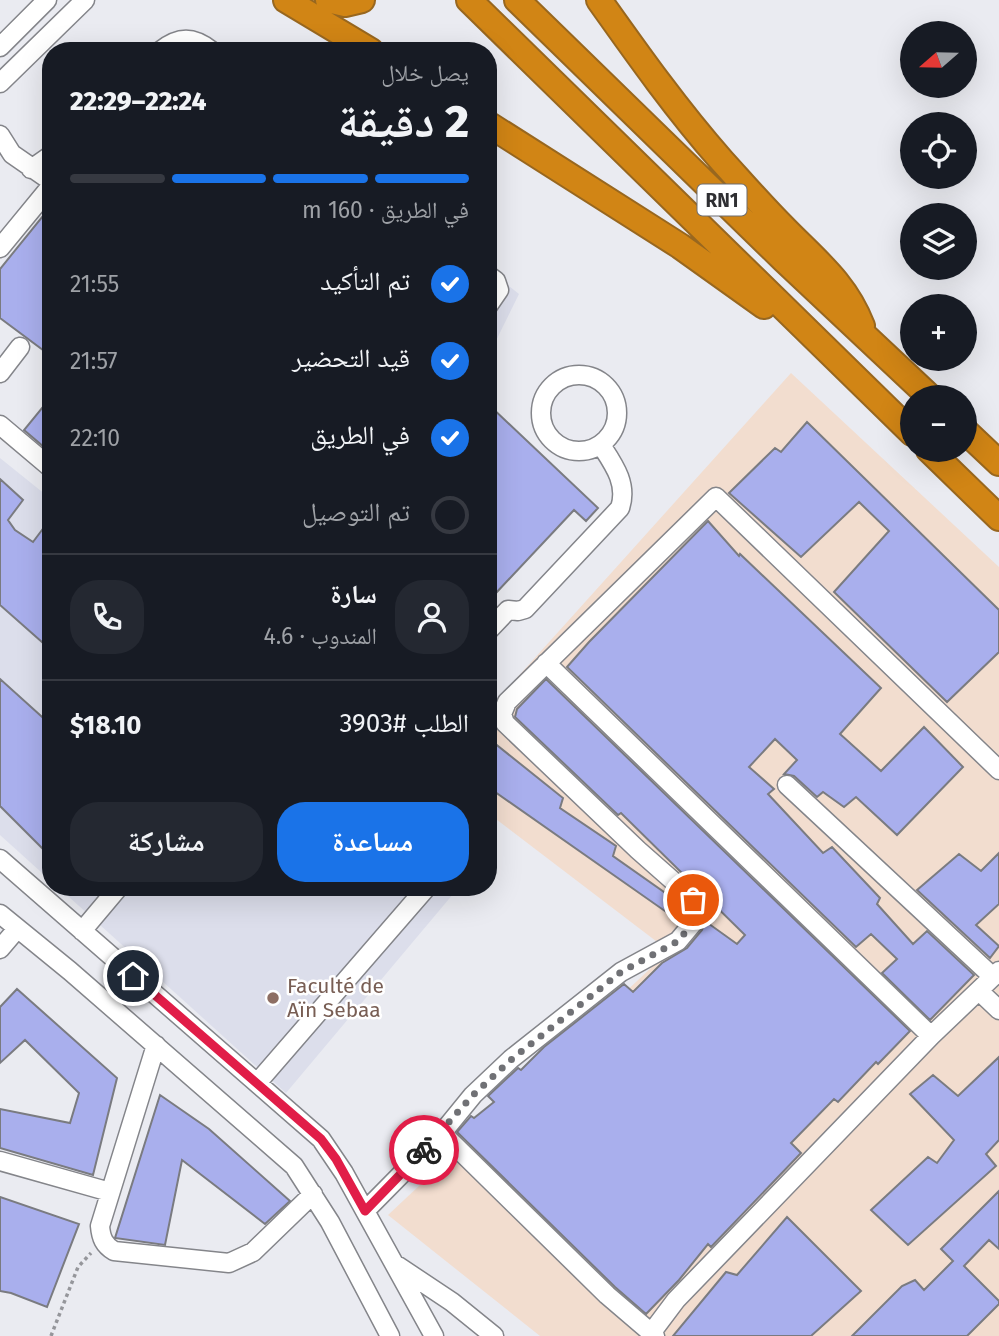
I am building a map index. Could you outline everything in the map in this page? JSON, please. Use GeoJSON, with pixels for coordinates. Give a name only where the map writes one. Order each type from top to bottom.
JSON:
{"type":"FeatureCollection","features":[{"type":"Feature","properties":{"kind":"highway"},"geometry":{"type":"LineString","coordinates":[[286,0],[356,42]]}},
{"type":"Feature","properties":{"kind":"highway"},"geometry":{"type":"LineString","coordinates":[[328,0],[345,4],[362,0]]}},
{"type":"Feature","properties":{"kind":"highway","name":"RN1"},"geometry":{"type":"LineString","coordinates":[[468,0],[900,421]]}},
{"type":"Feature","properties":{"kind":"highway","name":"RN1"},"geometry":{"type":"LineString","coordinates":[[517,0],[784,260],[917,385]]}},
{"type":"Feature","properties":{"kind":"highway"},"geometry":{"type":"LineString","coordinates":[[599,0],[669,98],[702,138],[783,228],[838,281],[852,303],[866,336]]}},
{"type":"Feature","properties":{"kind":"highway"},"geometry":{"type":"LineString","coordinates":[[497,130],[680,246],[832,356]]}},
{"type":"Feature","properties":{"kind":"highway"},"geometry":{"type":"LineString","coordinates":[[977,442],[999,463]]}},
{"type":"Feature","properties":{"kind":"highway"},"geometry":{"type":"LineString","coordinates":[[941,462],[999,518]]}},
{"type":"Feature","properties":{"kind":"street"},"geometry":{"type":"LineString","coordinates":[[0,47],[47,0]]}},
{"type":"Feature","properties":{"kind":"street"},"geometry":{"type":"LineString","coordinates":[[44,42],[85,0]]}},
{"type":"Feature","properties":{"kind":"street"},"geometry":{"type":"LineString","coordinates":[[172,42],[190,38],[195,42]]}},
{"type":"Feature","properties":{"kind":"street"},"geometry":{"type":"LineString","coordinates":[[3,83],[42,44]]}},
{"type":"Feature","properties":{"kind":"street"},"geometry":{"type":"LineString","coordinates":[[0,135],[5,145],[42,177]]}},
{"type":"Feature","properties":{"kind":"street"},"geometry":{"type":"LineString","coordinates":[[0,153],[27,166]]}},
{"type":"Feature","properties":{"kind":"street"},"geometry":{"type":"LineString","coordinates":[[27,166],[42,159]]}},
{"type":"Feature","properties":{"kind":"street"},"geometry":{"type":"LineString","coordinates":[[0,248],[42,195]]}},
{"type":"Feature","properties":{"kind":"street"},"geometry":{"type":"LineString","coordinates":[[0,373],[20,347]]}},
{"type":"Feature","properties":{"kind":"street"},"geometry":{"type":"LineString","coordinates":[[586,375],[596,378],[611,391],[616,400],[617,420],[609,438],[601,445],[572,451],[563,448],[548,435],[541,416],[542,406],[550,388],[558,381],[566,377],[586,375]]}},
{"type":"Feature","properties":{"kind":"street"},"geometry":{"type":"LineString","coordinates":[[0,425],[42,460]]}},
{"type":"Feature","properties":{"kind":"street"},"geometry":{"type":"LineString","coordinates":[[497,616],[508,610],[525,609],[620,508],[624,495],[622,482],[601,445]]}},
{"type":"Feature","properties":{"kind":"street"},"geometry":{"type":"LineString","coordinates":[[365,1211],[442,1133],[473,1095],[512,1059],[621,972],[673,945],[693,923],[695,906],[689,895],[557,774],[502,719],[502,709],[716,497],[999,770]]}},
{"type":"Feature","properties":{"kind":"street"},"geometry":{"type":"LineString","coordinates":[[546,663],[931,1036]]}},
{"type":"Feature","properties":{"kind":"street"},"geometry":{"type":"LineString","coordinates":[[442,1133],[607,1295],[654,1334],[676,1300],[931,1036],[996,974],[787,785]]}},
{"type":"Feature","properties":{"kind":"street"},"geometry":{"type":"LineString","coordinates":[[0,859],[42,896]]}},
{"type":"Feature","properties":{"kind":"street"},"geometry":{"type":"LineString","coordinates":[[42,896],[303,1122],[328,1147],[434,1336]]}},
{"type":"Feature","properties":{"kind":"street"},"geometry":{"type":"LineString","coordinates":[[82,931],[111,896]]}},
{"type":"Feature","properties":{"kind":"street"},"geometry":{"type":"LineString","coordinates":[[257,1083],[419,896]]}},
{"type":"Feature","properties":{"kind":"street"},"geometry":{"type":"LineString","coordinates":[[0,914],[156,1045],[284,1156],[302,1175],[390,1336]]}},
{"type":"Feature","properties":{"kind":"street"},"geometry":{"type":"LineString","coordinates":[[0,948],[17,929]]}},
{"type":"Feature","properties":{"kind":"street"},"geometry":{"type":"LineString","coordinates":[[979,991],[999,1010]]}},
{"type":"Feature","properties":{"kind":"street"},"geometry":{"type":"LineString","coordinates":[[156,1045],[100,1226],[103,1239],[114,1251],[229,1263],[253,1252],[313,1194]]}},
{"type":"Feature","properties":{"kind":"street"},"geometry":{"type":"LineString","coordinates":[[0,1161],[110,1192]]}},
{"type":"Feature","properties":{"kind":"street"},"geometry":{"type":"LineString","coordinates":[[395,1265],[452,1302],[494,1336]]}},
{"type":"Feature","properties":{"kind":"path"},"geometry":{"type":"LineString","coordinates":[[51,1336],[78,1267],[103,1239]]}},
{"type":"Feature","properties":{"kind":"shaded area"},"geometry":{"type":"Polygon","coordinates":[[[497,276],[519,294],[497,339],[497,276]]]}},
{"type":"Feature","properties":{"kind":"shaded area"},"geometry":{"type":"Polygon","coordinates":[[[791,373],[999,567],[999,1336],[540,1336],[388,1215],[669,951],[497,820],[497,700],[791,373]]]}},
{"type":"Feature","properties":{"kind":"shaded area"},"geometry":{"type":"Polygon","coordinates":[[[0,458],[42,492],[42,873],[0,835],[0,458]]]}},
{"type":"Feature","properties":{"kind":"shaded area","name":"Faculté de Aïn Sebaa"},"geometry":{"type":"Polygon","coordinates":[[[68,896],[451,896],[286,1093],[68,896]]]}},
{"type":"Feature","properties":{"kind":"building"},"geometry":{"type":"Polygon","coordinates":[[[42,217],[42,349],[0,318],[0,269],[42,217]]]}},
{"type":"Feature","properties":{"kind":"building"},"geometry":{"type":"Polygon","coordinates":[[[42,408],[42,445],[24,430],[42,408]]]}},
{"type":"Feature","properties":{"kind":"building"},"geometry":{"type":"Polygon","coordinates":[[[497,413],[598,508],[586,521],[574,510],[497,592],[497,413]]]}},
{"type":"Feature","properties":{"kind":"building"},"geometry":{"type":"Polygon","coordinates":[[[807,422],[999,610],[999,652],[947,702],[834,592],[889,531],[859,502],[801,557],[729,493],[775,448],[781,452],[807,422]]]}},
{"type":"Feature","properties":{"kind":"building"},"geometry":{"type":"Polygon","coordinates":[[[0,479],[23,500],[8,520],[15,530],[33,542],[42,530],[42,642],[0,605],[0,479]]]}},
{"type":"Feature","properties":{"kind":"building"},"geometry":{"type":"Polygon","coordinates":[[[708,521],[739,556],[740,554],[881,688],[840,734],[881,771],[924,727],[963,767],[897,835],[856,797],[844,807],[823,792],[817,797],[794,776],[784,774],[797,760],[775,739],[749,767],[774,789],[768,794],[823,853],[832,847],[880,898],[877,904],[913,944],[927,931],[974,975],[930,1020],[882,973],[897,959],[871,934],[856,947],[567,667],[708,521]]]}},
{"type":"Feature","properties":{"kind":"building"},"geometry":{"type":"Polygon","coordinates":[[[0,679],[42,717],[42,848],[0,806],[0,679]]]}},
{"type":"Feature","properties":{"kind":"building"},"geometry":{"type":"Polygon","coordinates":[[[546,679],[910,1031],[838,1102],[834,1099],[791,1143],[801,1153],[711,1247],[708,1244],[679,1280],[646,1314],[457,1132],[471,1116],[474,1118],[494,1102],[488,1096],[518,1068],[521,1070],[544,1047],[624,984],[633,992],[662,963],[687,948],[702,930],[705,921],[737,944],[745,935],[621,813],[618,815],[515,717],[517,709],[546,679]]]}},
{"type":"Feature","properties":{"kind":"building"},"geometry":{"type":"Polygon","coordinates":[[[497,745],[563,798],[560,808],[616,846],[613,856],[681,904],[672,916],[497,793],[497,745]]]}},
{"type":"Feature","properties":{"kind":"building"},"geometry":{"type":"Polygon","coordinates":[[[999,853],[999,904],[976,925],[999,946],[990,958],[917,890],[959,854],[981,871],[999,853]]]}},
{"type":"Feature","properties":{"kind":"building"},"geometry":{"type":"Polygon","coordinates":[[[17,989],[117,1078],[93,1175],[0,1148],[0,1109],[70,1123],[79,1093],[25,1040],[0,1063],[0,1007],[17,989]]]}},
{"type":"Feature","properties":{"kind":"building"},"geometry":{"type":"Polygon","coordinates":[[[999,1057],[999,1140],[986,1154],[996,1166],[908,1245],[871,1210],[928,1157],[937,1163],[954,1140],[910,1094],[933,1075],[958,1096],[999,1057]]]}},
{"type":"Feature","properties":{"kind":"building"},"geometry":{"type":"Polygon","coordinates":[[[160,1095],[209,1129],[290,1201],[265,1224],[182,1160],[165,1245],[115,1238],[160,1095]]]}},
{"type":"Feature","properties":{"kind":"building"},"geometry":{"type":"Polygon","coordinates":[[[999,1191],[999,1249],[989,1240],[964,1266],[999,1304],[967,1336],[852,1336],[902,1286],[915,1280],[924,1290],[953,1261],[941,1249],[999,1191]]]}},
{"type":"Feature","properties":{"kind":"building"},"geometry":{"type":"Polygon","coordinates":[[[0,1197],[79,1224],[47,1307],[0,1291],[0,1197]]]}},
{"type":"Feature","properties":{"kind":"building"},"geometry":{"type":"Polygon","coordinates":[[[787,1217],[861,1291],[811,1336],[673,1336],[726,1272],[737,1275],[787,1217]]]}},
{"type":"Feature","properties":{"kind":"way so far"},"geometry":{"type":"LineString","coordinates":[[424,1150],[442,1133],[473,1095],[512,1059],[621,972],[678,941],[693,923],[696,914],[693,900]]}},
{"type":"Feature","properties":{"kind":"place","name":"Faculté de Aïn Sebaa"},"geometry":{"type":"Point","coordinates":[273,998]}},
{"type":"Feature","properties":{"kind":"route"},"geometry":{"type":"LineString","coordinates":[[133,976],[321,1139],[336,1159],[365,1211],[424,1150]]}}]}
